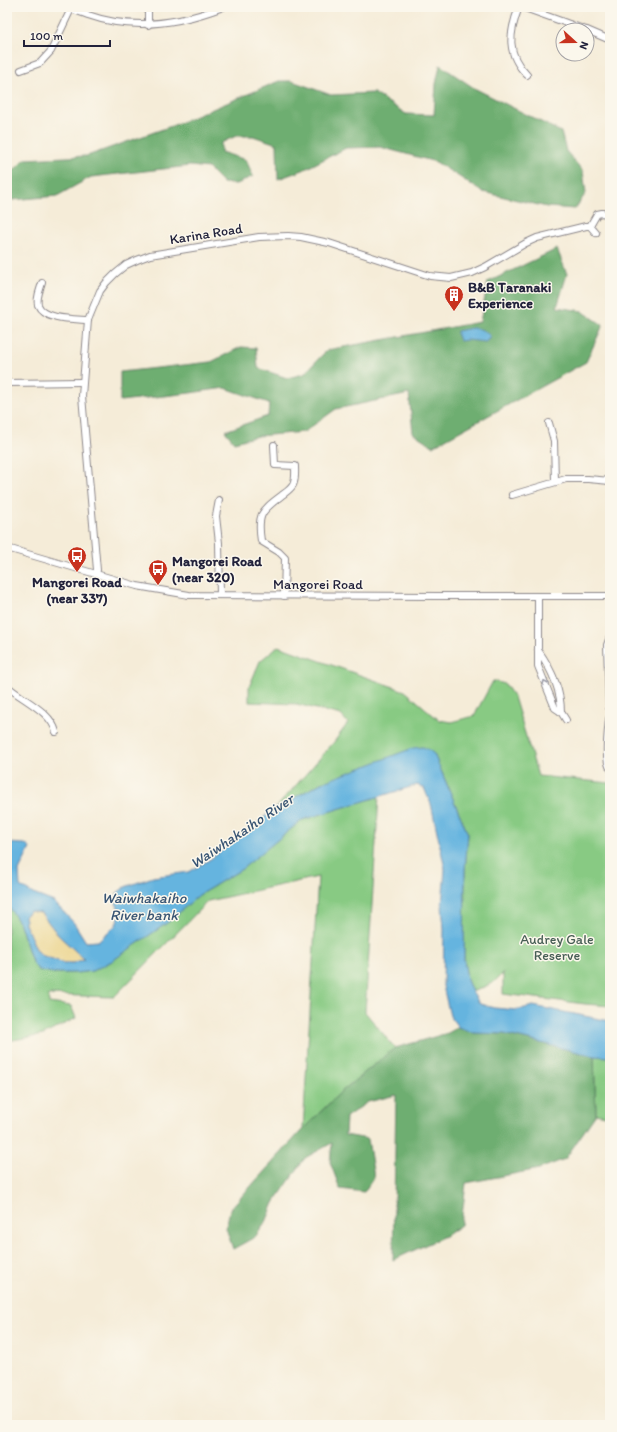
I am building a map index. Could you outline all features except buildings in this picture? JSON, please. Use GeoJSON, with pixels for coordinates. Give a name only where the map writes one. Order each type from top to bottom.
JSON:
{"type":"FeatureCollection","features":[{"type":"Feature","properties":{"kind":"street"},"geometry":{"type":"LineString","coordinates":[[148,7],[148,25]]}},
{"type":"Feature","properties":{"kind":"street"},"geometry":{"type":"LineString","coordinates":[[21,70],[40,63],[51,51],[70,8],[101,20],[132,25],[148,25],[183,20],[223,7]]}},
{"type":"Feature","properties":{"kind":"street"},"geometry":{"type":"LineString","coordinates":[[519,7],[512,29],[511,39],[516,60],[521,69],[527,75]]}},
{"type":"Feature","properties":{"kind":"street"},"geometry":{"type":"LineString","coordinates":[[522,7],[564,22]]}},
{"type":"Feature","properties":{"kind":"street"},"geometry":{"type":"LineString","coordinates":[[595,33],[610,40]]}},
{"type":"Feature","properties":{"kind":"street"},"geometry":{"type":"LineString","coordinates":[[596,233],[590,226],[597,214],[602,213],[610,215]]}},
{"type":"Feature","properties":{"kind":"street","name":"Karina Road"},"geometry":{"type":"LineString","coordinates":[[96,574],[97,570],[82,382],[88,320],[100,291],[110,278],[126,265],[150,255],[259,237],[288,236],[302,237],[329,243],[430,276],[451,278],[478,270],[537,238],[590,226]]}},
{"type":"Feature","properties":{"kind":"street"},"geometry":{"type":"LineString","coordinates":[[42,283],[38,296],[38,304],[41,310],[52,316],[88,320]]}},
{"type":"Feature","properties":{"kind":"street"},"geometry":{"type":"LineString","coordinates":[[7,383],[82,382]]}},
{"type":"Feature","properties":{"kind":"street"},"geometry":{"type":"LineString","coordinates":[[549,423],[554,441],[555,481]]}},
{"type":"Feature","properties":{"kind":"street"},"geometry":{"type":"LineString","coordinates":[[274,444],[275,465],[295,466],[294,480],[290,489],[274,501],[261,514],[259,527],[261,541],[279,552],[285,558],[284,596]]}},
{"type":"Feature","properties":{"kind":"street"},"geometry":{"type":"LineString","coordinates":[[512,495],[555,481],[577,478],[609,481],[610,471]]}},
{"type":"Feature","properties":{"kind":"street"},"geometry":{"type":"LineString","coordinates":[[219,500],[216,516],[219,543],[220,595]]}},
{"type":"Feature","properties":{"kind":"street","name":"Mangorei Road"},"geometry":{"type":"LineString","coordinates":[[7,548],[156,590],[190,595],[610,596]]}},
{"type":"Feature","properties":{"kind":"street"},"geometry":{"type":"LineString","coordinates":[[538,596],[538,666],[555,708],[561,712],[566,720]]}},
{"type":"Feature","properties":{"kind":"street"},"geometry":{"type":"LineString","coordinates":[[610,637],[607,645],[610,708]]}},
{"type":"Feature","properties":{"kind":"street"},"geometry":{"type":"LineString","coordinates":[[538,650],[556,684],[561,700],[561,712]]}},
{"type":"Feature","properties":{"kind":"street"},"geometry":{"type":"LineString","coordinates":[[7,686],[37,707],[54,725],[56,732]]}},
{"type":"Feature","properties":{"kind":"street"},"geometry":{"type":"LineString","coordinates":[[610,717],[607,750],[608,764],[610,768]]}},
{"type":"Feature","properties":{"kind":"green space"},"geometry":{"type":"Polygon","coordinates":[[[440,65],[474,88],[561,132],[566,151],[583,171],[586,193],[575,209],[547,207],[483,192],[436,162],[380,147],[346,148],[303,170],[278,179],[277,144],[253,136],[236,136],[221,143],[221,152],[246,160],[253,176],[237,184],[223,183],[208,168],[190,166],[91,177],[57,196],[12,200],[7,202],[7,177],[25,159],[87,156],[177,124],[279,81],[292,81],[331,95],[374,93],[406,114],[434,115],[436,84],[440,65]]]}},
{"type":"Feature","properties":{"kind":"green space"},"geometry":{"type":"Polygon","coordinates":[[[557,249],[567,274],[557,307],[582,311],[603,325],[586,362],[433,446],[413,433],[409,394],[336,409],[304,432],[258,436],[234,442],[225,431],[268,416],[269,403],[225,388],[120,401],[120,372],[211,362],[241,347],[256,348],[258,368],[287,378],[304,374],[327,350],[480,322],[488,282],[557,249]]]}},
{"type":"Feature","properties":{"kind":"green space","name":"Audrey Gale Reserve"},"geometry":{"type":"Polygon","coordinates":[[[278,646],[405,691],[439,720],[451,722],[474,716],[493,681],[505,684],[514,697],[538,776],[610,783],[610,1006],[503,994],[503,973],[493,983],[472,992],[467,980],[464,959],[465,870],[468,834],[434,754],[321,783],[276,808],[334,742],[348,723],[341,715],[296,704],[249,702],[249,687],[260,661],[278,646]]]}},
{"type":"Feature","properties":{"kind":"green space"},"geometry":{"type":"Polygon","coordinates":[[[379,796],[365,1012],[395,1048],[342,1091],[303,1129],[318,877],[208,901],[114,997],[48,995],[49,1003],[71,1006],[76,1018],[43,1035],[7,1041],[7,904],[20,924],[32,962],[52,973],[92,971],[112,961],[167,923],[199,895],[242,869],[302,820],[379,796]]]}},
{"type":"Feature","properties":{"kind":"green space"},"geometry":{"type":"Polygon","coordinates":[[[458,1027],[474,1033],[504,1034],[594,1056],[596,1114],[565,1159],[539,1169],[466,1183],[461,1225],[445,1236],[393,1260],[396,1095],[368,1102],[346,1117],[345,1135],[368,1139],[374,1177],[364,1192],[340,1189],[330,1162],[332,1143],[305,1158],[274,1203],[266,1222],[255,1237],[233,1249],[226,1228],[230,1209],[303,1129],[342,1091],[395,1048],[448,1033],[458,1027]]]}},
{"type":"Feature","properties":{"kind":"green space"},"geometry":{"type":"Polygon","coordinates":[[[594,1056],[610,1057],[610,1117],[596,1114],[594,1056]]]}},
{"type":"Feature","properties":{"kind":"sand"},"geometry":{"type":"Polygon","coordinates":[[[29,911],[41,913],[59,936],[85,959],[73,963],[64,963],[41,955],[36,949],[25,924],[25,917],[29,911]]]}},
{"type":"Feature","properties":{"kind":"water"},"geometry":{"type":"Polygon","coordinates":[[[472,328],[482,330],[490,336],[486,342],[467,340],[460,341],[457,336],[457,331],[472,328]]]}},
{"type":"Feature","properties":{"kind":"water","name":"Waiwhakaiho River bank"},"geometry":{"type":"Polygon","coordinates":[[[423,747],[434,754],[468,834],[465,870],[464,959],[467,980],[472,992],[480,1004],[494,1008],[517,1010],[533,1006],[610,1021],[610,1057],[594,1056],[504,1034],[474,1033],[458,1027],[450,1016],[443,986],[444,929],[442,905],[445,869],[431,804],[424,788],[417,785],[302,820],[242,869],[199,895],[167,923],[112,961],[92,971],[52,973],[38,970],[32,962],[20,924],[7,904],[7,843],[25,844],[30,848],[19,871],[20,886],[33,894],[54,902],[74,923],[86,942],[98,941],[116,925],[120,912],[116,903],[117,893],[125,887],[153,877],[189,872],[212,858],[276,808],[321,783],[413,748],[423,747]],[[29,911],[25,917],[25,924],[36,949],[41,955],[64,963],[73,963],[84,959],[59,936],[41,913],[29,911]]]}},
{"type":"Feature","properties":{"kind":"place","name":"B&B Taranaki Experience"},"geometry":{"type":"Point","coordinates":[454,312]}},
{"type":"Feature","properties":{"kind":"place","name":"Mangorei Road (near 337)"},"geometry":{"type":"Point","coordinates":[77,573]}},
{"type":"Feature","properties":{"kind":"place","name":"Mangorei Road (near 320)"},"geometry":{"type":"Point","coordinates":[158,586]}},
{"type":"Feature","properties":{"kind":"water label","name":"Waiwhakaiho River"},"geometry":{"type":"Point","coordinates":[242,831]}}]}
